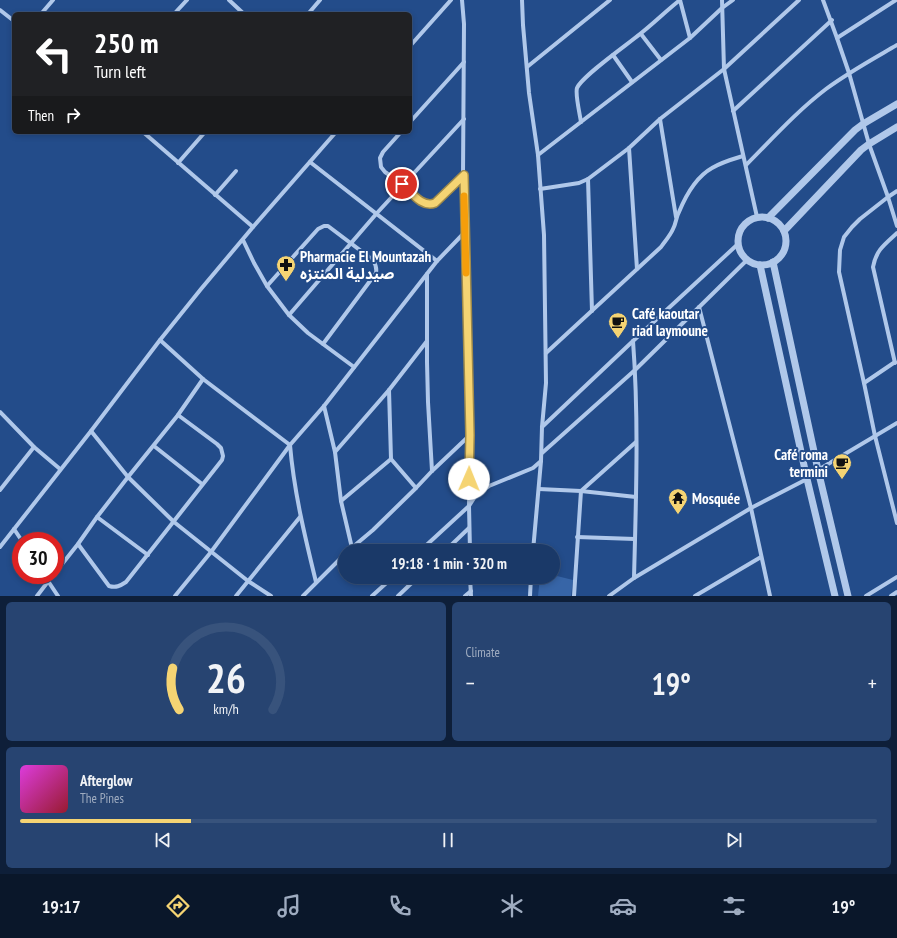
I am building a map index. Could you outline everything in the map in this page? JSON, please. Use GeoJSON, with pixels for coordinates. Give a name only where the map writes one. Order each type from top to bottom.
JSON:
{"type":"FeatureCollection","features":[{"type":"Feature","properties":{"kind":"street"},"geometry":{"type":"LineString","coordinates":[[43,12],[53,0]]}},
{"type":"Feature","properties":{"kind":"street"},"geometry":{"type":"LineString","coordinates":[[176,12],[187,0]]}},
{"type":"Feature","properties":{"kind":"street"},"geometry":{"type":"LineString","coordinates":[[229,0],[242,12]]}},
{"type":"Feature","properties":{"kind":"street"},"geometry":{"type":"LineString","coordinates":[[310,12],[320,0]]}},
{"type":"Feature","properties":{"kind":"street"},"geometry":{"type":"LineString","coordinates":[[412,44],[451,0]]}},
{"type":"Feature","properties":{"kind":"street"},"geometry":{"type":"LineString","coordinates":[[462,0],[464,24],[464,232],[470,435],[470,544]]}},
{"type":"Feature","properties":{"kind":"street"},"geometry":{"type":"LineString","coordinates":[[522,0],[529,93],[538,155],[544,235],[546,383],[542,427],[542,461],[534,544]]}},
{"type":"Feature","properties":{"kind":"street"},"geometry":{"type":"LineString","coordinates":[[527,67],[610,0]]}},
{"type":"Feature","properties":{"kind":"street"},"geometry":{"type":"LineString","coordinates":[[581,122],[577,92],[578,87],[593,71],[641,34],[680,0],[690,38]]}},
{"type":"Feature","properties":{"kind":"street"},"geometry":{"type":"LineString","coordinates":[[722,0],[724,69],[757,218]]}},
{"type":"Feature","properties":{"kind":"street"},"geometry":{"type":"LineString","coordinates":[[538,155],[690,38],[722,8],[733,0]]}},
{"type":"Feature","properties":{"kind":"street"},"geometry":{"type":"LineString","coordinates":[[540,189],[579,183],[588,179],[629,148],[660,119],[724,69],[798,0]]}},
{"type":"Feature","properties":{"kind":"street"},"geometry":{"type":"LineString","coordinates":[[837,38],[896,0]]}},
{"type":"Feature","properties":{"kind":"street"},"geometry":{"type":"LineString","coordinates":[[825,1],[849,73],[869,144],[897,226]]}},
{"type":"Feature","properties":{"kind":"street"},"geometry":{"type":"LineString","coordinates":[[0,10],[12,19]]}},
{"type":"Feature","properties":{"kind":"street"},"geometry":{"type":"LineString","coordinates":[[733,112],[832,20]]}},
{"type":"Feature","properties":{"kind":"street"},"geometry":{"type":"LineString","coordinates":[[641,34],[661,60]]}},
{"type":"Feature","properties":{"kind":"street"},"geometry":{"type":"LineString","coordinates":[[746,165],[806,106],[826,89],[849,73],[897,45]]}},
{"type":"Feature","properties":{"kind":"street"},"geometry":{"type":"LineString","coordinates":[[613,55],[632,82]]}},
{"type":"Feature","properties":{"kind":"street"},"geometry":{"type":"LineString","coordinates":[[412,120],[464,62]]}},
{"type":"Feature","properties":{"kind":"street"},"geometry":{"type":"LineString","coordinates":[[768,218],[855,130],[897,104]]}},
{"type":"Feature","properties":{"kind":"street"},"geometry":{"type":"LineString","coordinates":[[289,315],[402,184],[464,119]]}},
{"type":"Feature","properties":{"kind":"street"},"geometry":{"type":"LineString","coordinates":[[660,119],[676,218]]}},
{"type":"Feature","properties":{"kind":"street"},"geometry":{"type":"LineString","coordinates":[[784,231],[862,150],[897,127]]}},
{"type":"Feature","properties":{"kind":"street"},"geometry":{"type":"LineString","coordinates":[[145,134],[253,227]]}},
{"type":"Feature","properties":{"kind":"street"},"geometry":{"type":"LineString","coordinates":[[178,163],[203,134]]}},
{"type":"Feature","properties":{"kind":"street"},"geometry":{"type":"LineString","coordinates":[[0,547],[201,289],[334,134]]}},
{"type":"Feature","properties":{"kind":"street"},"geometry":{"type":"LineString","coordinates":[[399,134],[383,152],[380,158],[381,167],[420,201],[430,205],[435,203],[464,175]]}},
{"type":"Feature","properties":{"kind":"street"},"geometry":{"type":"LineString","coordinates":[[629,148],[637,269]]}},
{"type":"Feature","properties":{"kind":"street"},"geometry":{"type":"LineString","coordinates":[[546,353],[661,247],[670,235],[684,200],[691,188],[705,173],[711,168],[724,162],[744,156]]}},
{"type":"Feature","properties":{"kind":"street"},"geometry":{"type":"LineString","coordinates":[[310,162],[437,261]]}},
{"type":"Feature","properties":{"kind":"street"},"geometry":{"type":"LineString","coordinates":[[215,195],[236,171]]}},
{"type":"Feature","properties":{"kind":"street"},"geometry":{"type":"LineString","coordinates":[[588,179],[592,311]]}},
{"type":"Feature","properties":{"kind":"street"},"geometry":{"type":"LineString","coordinates":[[897,191],[852,227],[844,237],[840,250],[839,272],[875,436],[897,524]]}},
{"type":"Feature","properties":{"kind":"street"},"geometry":{"type":"LineString","coordinates":[[757,218],[768,218],[777,223],[784,231],[786,236],[785,249],[778,259],[768,264],[760,265],[747,260],[741,253],[738,239],[741,229],[748,222],[757,218]]}},
{"type":"Feature","properties":{"kind":"street"},"geometry":{"type":"LineString","coordinates":[[267,286],[318,229],[324,226],[328,226],[373,260],[376,265],[376,273],[323,344]]}},
{"type":"Feature","properties":{"kind":"street"},"geometry":{"type":"LineString","coordinates":[[175,596],[211,552],[290,445],[324,406],[437,261],[464,232]]}},
{"type":"Feature","properties":{"kind":"street"},"geometry":{"type":"LineString","coordinates":[[864,383],[896,362],[873,267],[874,259],[880,248],[897,233]]}},
{"type":"Feature","properties":{"kind":"street"},"geometry":{"type":"LineString","coordinates":[[243,240],[267,286],[289,315],[308,333],[354,367]]}},
{"type":"Feature","properties":{"kind":"street"},"geometry":{"type":"LineString","coordinates":[[542,427],[738,244]]}},
{"type":"Feature","properties":{"kind":"street"},"geometry":{"type":"LineString","coordinates":[[542,453],[635,370],[747,260]]}},
{"type":"Feature","properties":{"kind":"street"},"geometry":{"type":"LineString","coordinates":[[773,262],[818,470],[848,596]]}},
{"type":"Feature","properties":{"kind":"street"},"geometry":{"type":"LineString","coordinates":[[760,265],[807,479],[835,596]]}},
{"type":"Feature","properties":{"kind":"street"},"geometry":{"type":"LineString","coordinates":[[427,274],[428,402],[432,470]]}},
{"type":"Feature","properties":{"kind":"street"},"geometry":{"type":"LineString","coordinates":[[699,307],[751,508],[770,596]]}},
{"type":"Feature","properties":{"kind":"street"},"geometry":{"type":"LineString","coordinates":[[160,340],[203,378],[290,445],[300,517],[316,582]]}},
{"type":"Feature","properties":{"kind":"street"},"geometry":{"type":"LineString","coordinates":[[335,452],[389,390],[427,341]]}},
{"type":"Feature","properties":{"kind":"street"},"geometry":{"type":"LineString","coordinates":[[633,341],[636,442],[634,578]]}},
{"type":"Feature","properties":{"kind":"street"},"geometry":{"type":"LineString","coordinates":[[64,562],[128,477],[178,415],[203,378]]}},
{"type":"Feature","properties":{"kind":"street"},"geometry":{"type":"LineString","coordinates":[[389,390],[391,459],[416,488]]}},
{"type":"Feature","properties":{"kind":"street"},"geometry":{"type":"LineString","coordinates":[[324,406],[335,452],[341,501],[349,544]]}},
{"type":"Feature","properties":{"kind":"street"},"geometry":{"type":"LineString","coordinates":[[0,412],[34,447],[60,469]]}},
{"type":"Feature","properties":{"kind":"street"},"geometry":{"type":"LineString","coordinates":[[0,420],[4,415]]}},
{"type":"Feature","properties":{"kind":"street"},"geometry":{"type":"LineString","coordinates":[[78,544],[109,586],[120,586],[126,582],[174,522],[222,460],[223,456],[221,448],[217,444],[178,415]]}},
{"type":"Feature","properties":{"kind":"street"},"geometry":{"type":"LineString","coordinates":[[818,470],[897,423]]}},
{"type":"Feature","properties":{"kind":"street"},"geometry":{"type":"LineString","coordinates":[[91,431],[128,477],[174,522],[211,552],[271,596]]}},
{"type":"Feature","properties":{"kind":"street"},"geometry":{"type":"LineString","coordinates":[[356,544],[373,530],[416,488],[432,470],[470,435]]}},
{"type":"Feature","properties":{"kind":"street"},"geometry":{"type":"LineString","coordinates":[[574,596],[581,491],[636,442]]}},
{"type":"Feature","properties":{"kind":"street"},"geometry":{"type":"LineString","coordinates":[[154,446],[202,484]]}},
{"type":"Feature","properties":{"kind":"street"},"geometry":{"type":"LineString","coordinates":[[0,490],[34,447]]}},
{"type":"Feature","properties":{"kind":"street"},"geometry":{"type":"LineString","coordinates":[[341,501],[391,459]]}},
{"type":"Feature","properties":{"kind":"street"},"geometry":{"type":"LineString","coordinates":[[428,544],[469,506],[476,495],[489,486],[533,468],[542,461]]}},
{"type":"Feature","properties":{"kind":"street"},"geometry":{"type":"LineString","coordinates":[[609,596],[634,578],[751,508],[807,479]]}},
{"type":"Feature","properties":{"kind":"street"},"geometry":{"type":"LineString","coordinates":[[539,489],[581,491],[636,497]]}},
{"type":"Feature","properties":{"kind":"street"},"geometry":{"type":"LineString","coordinates":[[97,517],[148,555]]}},
{"type":"Feature","properties":{"kind":"street"},"geometry":{"type":"LineString","coordinates":[[236,596],[300,517]]}},
{"type":"Feature","properties":{"kind":"street"},"geometry":{"type":"LineString","coordinates":[[452,544],[469,528]]}},
{"type":"Feature","properties":{"kind":"street"},"geometry":{"type":"LineString","coordinates":[[577,537],[635,539]]}},
{"type":"Feature","properties":{"kind":"street"},"geometry":{"type":"LineString","coordinates":[[695,596],[761,557]]}},
{"type":"Feature","properties":{"kind":"street"},"geometry":{"type":"LineString","coordinates":[[303,596],[338,561]]}},
{"type":"Feature","properties":{"kind":"street"},"geometry":{"type":"LineString","coordinates":[[866,596],[897,577]]}},
{"type":"Feature","properties":{"kind":"street"},"geometry":{"type":"LineString","coordinates":[[37,596],[46,584]]}},
{"type":"Feature","properties":{"kind":"street"},"geometry":{"type":"LineString","coordinates":[[49,584],[58,596]]}},
{"type":"Feature","properties":{"kind":"street"},"geometry":{"type":"LineString","coordinates":[[372,596],[385,584]]}},
{"type":"Feature","properties":{"kind":"street"},"geometry":{"type":"LineString","coordinates":[[398,596],[411,584]]}},
{"type":"Feature","properties":{"kind":"street"},"geometry":{"type":"LineString","coordinates":[[465,596],[471,594],[470,584]]}},
{"type":"Feature","properties":{"kind":"street"},"geometry":{"type":"LineString","coordinates":[[530,596],[531,584]]}},
{"type":"Feature","properties":{"kind":"street"},"geometry":{"type":"LineString","coordinates":[[891,596],[897,592]]}},
{"type":"Feature","properties":{"kind":"shaded area"},"geometry":{"type":"Polygon","coordinates":[[[560,577],[573,580],[571,596],[538,596],[539,584],[560,584],[560,577]]]}},
{"type":"Feature","properties":{"kind":"slow traffic"},"geometry":{"type":"LineString","coordinates":[[464,196],[466,273]]}},
{"type":"Feature","properties":{"kind":"place","name":"Pharmacie El Mountazah صيدلية المنتزه"},"geometry":{"type":"Point","coordinates":[286,282]}},
{"type":"Feature","properties":{"kind":"place","name":"Café kaoutar riad laymoune"},"geometry":{"type":"Point","coordinates":[618,339]}},
{"type":"Feature","properties":{"kind":"place","name":"Café roma termini"},"geometry":{"type":"Point","coordinates":[842,480]}},
{"type":"Feature","properties":{"kind":"place","name":"Mosquée"},"geometry":{"type":"Point","coordinates":[678,515]}},
{"type":"Feature","properties":{"kind":"route"},"geometry":{"type":"LineString","coordinates":[[402,184],[420,201],[430,205],[435,203],[464,175],[464,232],[470,435],[469,479]]}}]}
